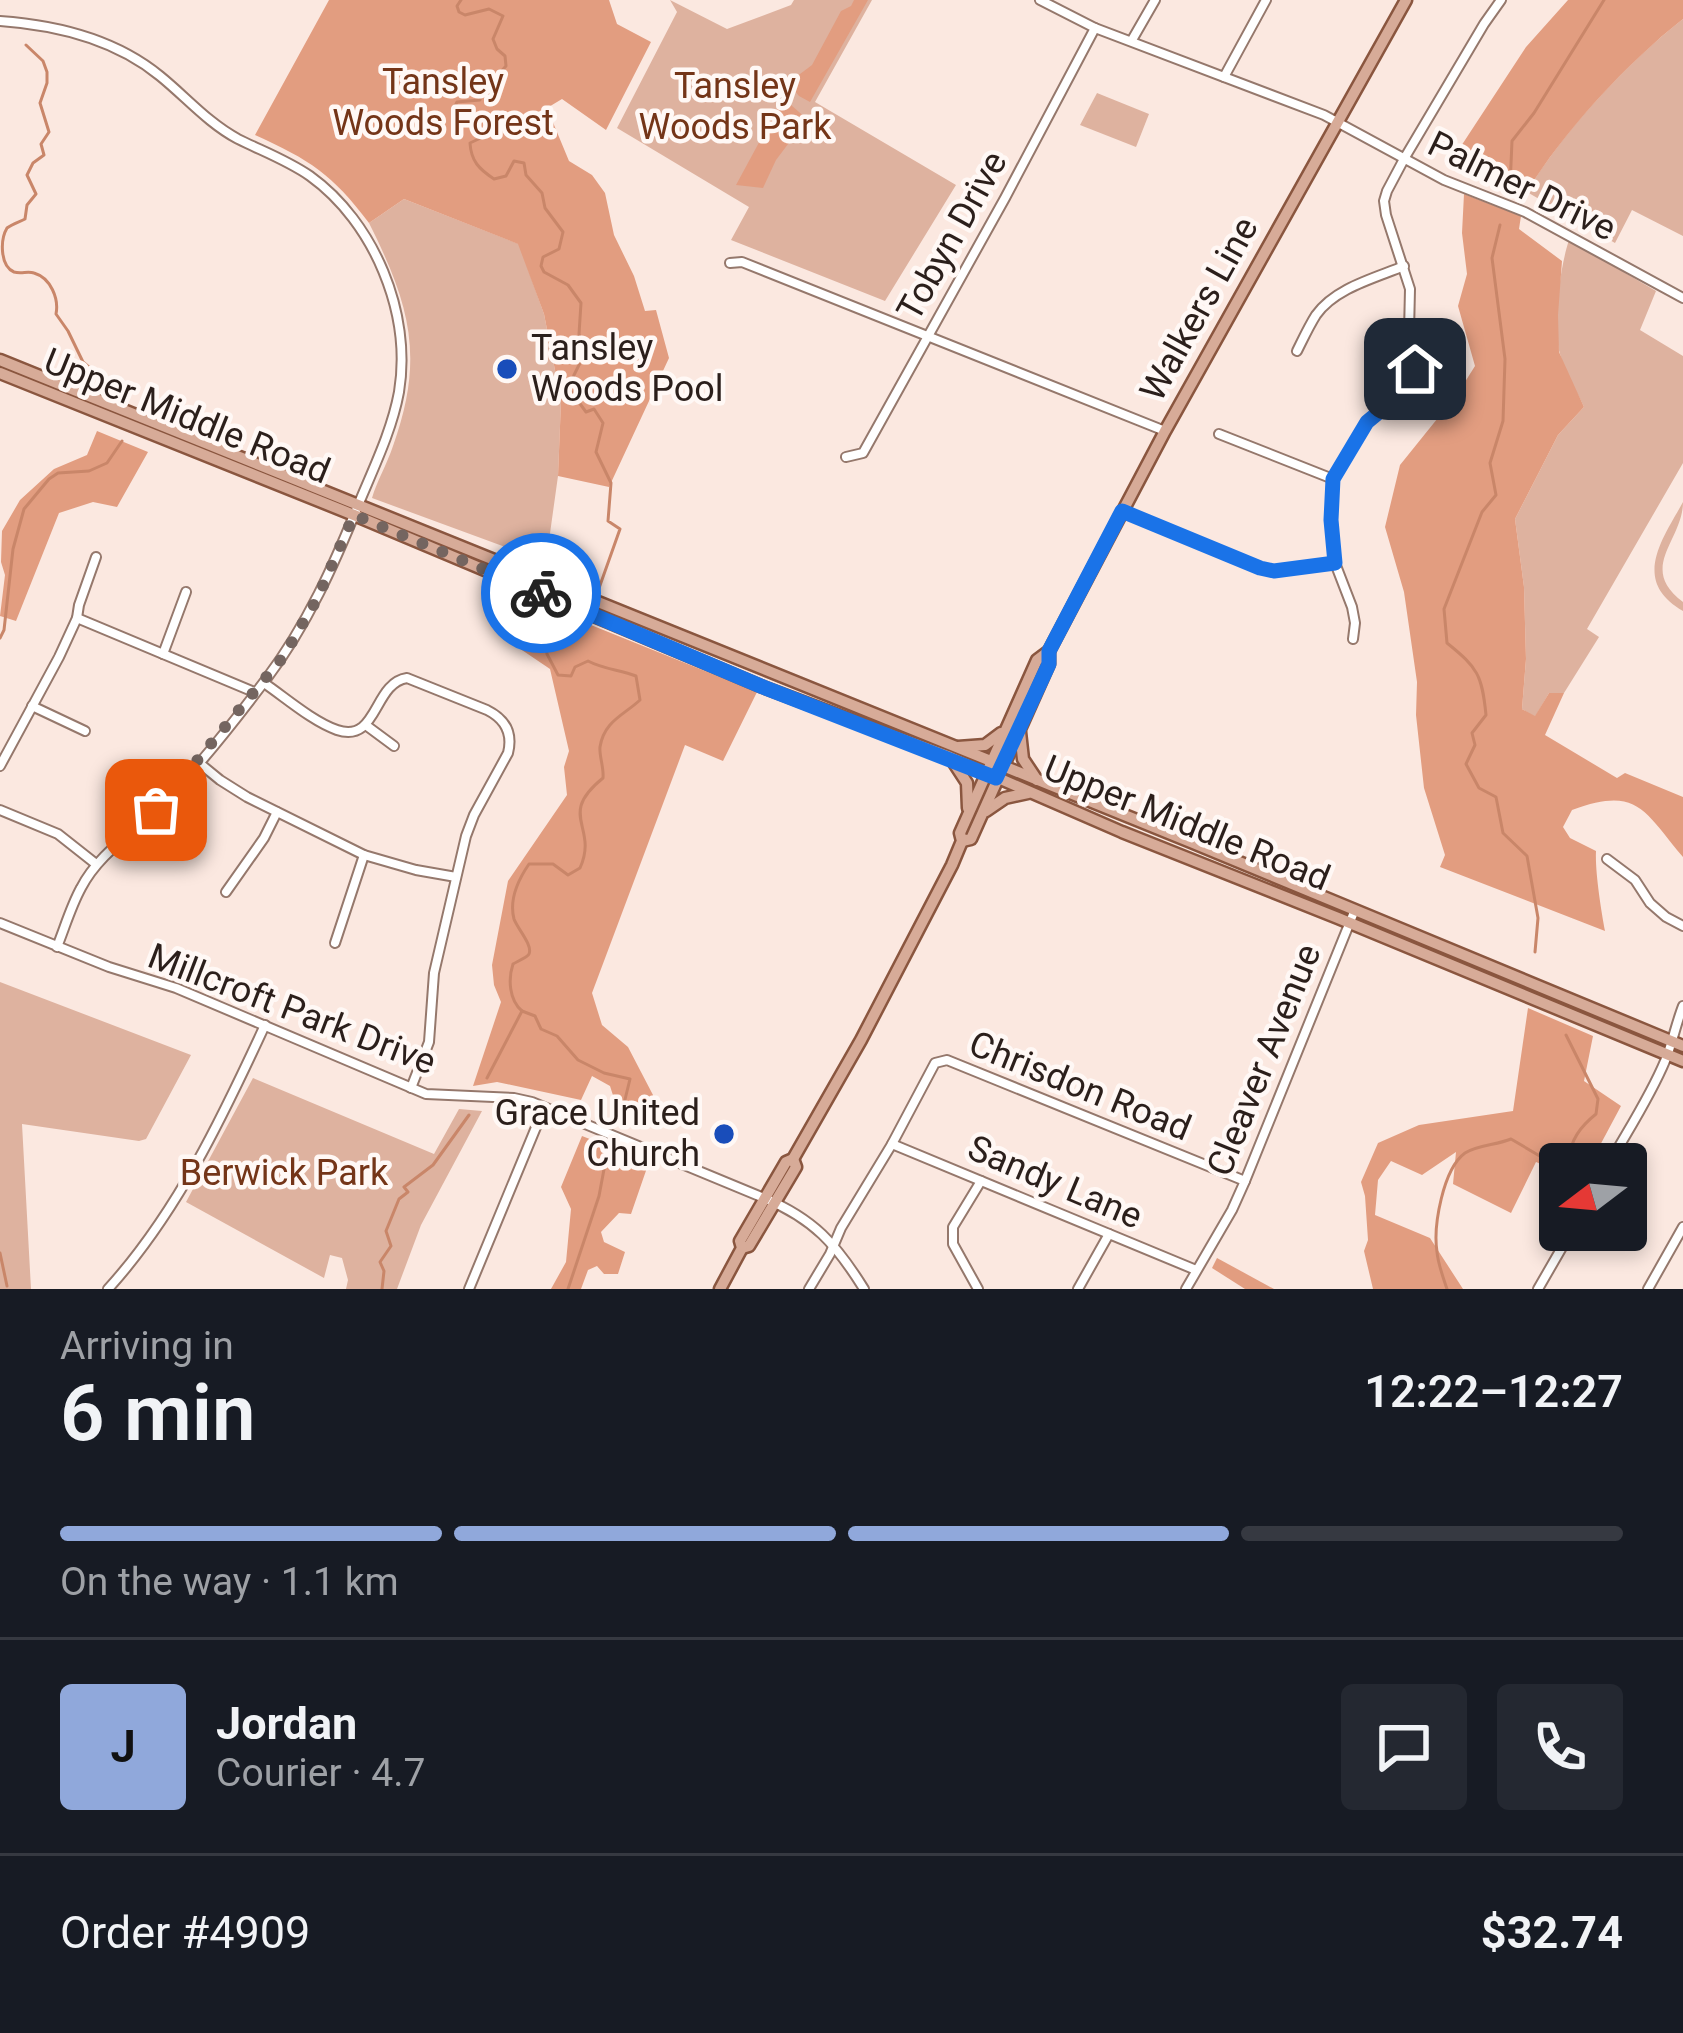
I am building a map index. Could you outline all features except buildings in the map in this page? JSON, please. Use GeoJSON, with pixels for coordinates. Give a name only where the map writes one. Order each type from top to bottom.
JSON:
{"type":"FeatureCollection","features":[{"type":"Feature","properties":{"kind":"main road","name":"Walkers Line"},"geometry":{"type":"LineString","coordinates":[[720,1289],[742,1248],[749,1246],[786,1162],[794,1159],[870,1023],[962,842],[960,833],[973,818],[1037,660],[1049,651],[1165,431],[1406,0]]}},
{"type":"Feature","properties":{"kind":"main road","name":"Upper Middle Road"},"geometry":{"type":"LineString","coordinates":[[0,360],[606,613],[757,668],[1037,788],[1191,842],[1683,1061]]}},
{"type":"Feature","properties":{"kind":"main road","name":"Upper Middle Road"},"geometry":{"type":"LineString","coordinates":[[0,374],[356,510]]}},
{"type":"Feature","properties":{"kind":"main road","name":"Upper Middle Road"},"geometry":{"type":"LineString","coordinates":[[606,613],[751,682],[951,752]]}},
{"type":"Feature","properties":{"kind":"main road"},"geometry":{"type":"LineString","coordinates":[[751,682],[757,668]]}},
{"type":"Feature","properties":{"kind":"main road"},"geometry":{"type":"LineString","coordinates":[[1017,718],[1022,759],[1037,788],[1005,798],[973,818],[967,784],[951,752],[991,742],[1017,718]]}},
{"type":"Feature","properties":{"kind":"main road","name":"Upper Middle Road"},"geometry":{"type":"LineString","coordinates":[[1037,788],[1122,832],[1677,1043]]}},
{"type":"Feature","properties":{"kind":"main road"},"geometry":{"type":"LineString","coordinates":[[1122,832],[1129,826],[1148,833],[1160,831]]}},
{"type":"Feature","properties":{"kind":"main road"},"geometry":{"type":"LineString","coordinates":[[1148,841],[1178,848],[1191,842],[1200,862]]}},
{"type":"Feature","properties":{"kind":"street","name":"Palmer Drive"},"geometry":{"type":"LineString","coordinates":[[1041,0],[1095,28],[1338,122],[1444,180],[1525,212],[1683,298]]}},
{"type":"Feature","properties":{"kind":"street"},"geometry":{"type":"LineString","coordinates":[[1132,40],[1155,0]]}},
{"type":"Feature","properties":{"kind":"street"},"geometry":{"type":"LineString","coordinates":[[1224,77],[1266,0]]}},
{"type":"Feature","properties":{"kind":"street"},"geometry":{"type":"LineString","coordinates":[[1353,639],[1352,607],[1335,563],[1333,479],[1367,422],[1396,398],[1415,369],[1409,332],[1411,289],[1384,201],[1501,0]]}},
{"type":"Feature","properties":{"kind":"street"},"geometry":{"type":"LineString","coordinates":[[0,21],[83,35],[136,60],[220,128],[316,180],[353,218],[372,249],[389,289],[401,342],[396,406],[310,613],[264,682],[198,762],[156,810],[96,864],[81,887],[57,946]]}},
{"type":"Feature","properties":{"kind":"street","name":"Tobyn Drive"},"geometry":{"type":"LineString","coordinates":[[846,457],[863,454],[1095,28]]}},
{"type":"Feature","properties":{"kind":"street"},"geometry":{"type":"LineString","coordinates":[[730,263],[742,262],[1165,431]]}},
{"type":"Feature","properties":{"kind":"street"},"geometry":{"type":"LineString","coordinates":[[1297,351],[1326,304],[1354,286],[1403,266]]}},
{"type":"Feature","properties":{"kind":"street"},"geometry":{"type":"LineString","coordinates":[[1219,434],[1333,479]]}},
{"type":"Feature","properties":{"kind":"street"},"geometry":{"type":"LineString","coordinates":[[1122,511],[1260,568],[1274,571],[1335,563]]}},
{"type":"Feature","properties":{"kind":"street"},"geometry":{"type":"LineString","coordinates":[[0,766],[76,618],[96,557]]}},
{"type":"Feature","properties":{"kind":"street"},"geometry":{"type":"LineString","coordinates":[[164,654],[186,592]]}},
{"type":"Feature","properties":{"kind":"street"},"geometry":{"type":"LineString","coordinates":[[76,618],[255,692]]}},
{"type":"Feature","properties":{"kind":"street"},"geometry":{"type":"LineString","coordinates":[[264,682],[333,728],[350,732],[367,726],[388,686],[407,678],[487,710],[506,726],[511,743],[508,753],[474,815],[456,877],[434,973],[429,1042],[411,1088]]}},
{"type":"Feature","properties":{"kind":"street"},"geometry":{"type":"LineString","coordinates":[[32,706],[85,730]]}},
{"type":"Feature","properties":{"kind":"street"},"geometry":{"type":"LineString","coordinates":[[367,726],[394,746]]}},
{"type":"Feature","properties":{"kind":"street"},"geometry":{"type":"LineString","coordinates":[[198,762],[220,780],[364,855],[456,877]]}},
{"type":"Feature","properties":{"kind":"street"},"geometry":{"type":"LineString","coordinates":[[0,810],[58,834],[96,864]]}},
{"type":"Feature","properties":{"kind":"street"},"geometry":{"type":"LineString","coordinates":[[226,892],[278,812]]}},
{"type":"Feature","properties":{"kind":"street"},"geometry":{"type":"LineString","coordinates":[[335,943],[364,855]]}},
{"type":"Feature","properties":{"kind":"street"},"geometry":{"type":"LineString","coordinates":[[1607,859],[1635,880],[1650,903],[1683,926]]}},
{"type":"Feature","properties":{"kind":"street","name":"Cleaver Avenue"},"geometry":{"type":"LineString","coordinates":[[1186,1289],[1245,1181],[1352,917]]}},
{"type":"Feature","properties":{"kind":"street","name":"Millcroft Park Drive"},"geometry":{"type":"LineString","coordinates":[[0,923],[176,988],[411,1088],[444,1096],[514,1098],[770,1200],[799,1215],[834,1244],[864,1289]]}},
{"type":"Feature","properties":{"kind":"street"},"geometry":{"type":"LineString","coordinates":[[1621,1143],[1677,1043],[1683,1006]]}},
{"type":"Feature","properties":{"kind":"street"},"geometry":{"type":"LineString","coordinates":[[108,1289],[170,1209],[265,1025]]}},
{"type":"Feature","properties":{"kind":"street","name":"Chrisdon Road"},"geometry":{"type":"LineString","coordinates":[[809,1289],[935,1063],[947,1060],[1245,1181]]}},
{"type":"Feature","properties":{"kind":"street"},"geometry":{"type":"LineString","coordinates":[[469,1289],[544,1108]]}},
{"type":"Feature","properties":{"kind":"street","name":"Sandy Lane"},"geometry":{"type":"LineString","coordinates":[[892,1144],[1196,1270]]}},
{"type":"Feature","properties":{"kind":"street"},"geometry":{"type":"LineString","coordinates":[[978,1289],[953,1244],[953,1227],[981,1181]]}},
{"type":"Feature","properties":{"kind":"street"},"geometry":{"type":"LineString","coordinates":[[1648,1289],[1683,1227]]}},
{"type":"Feature","properties":{"kind":"street"},"geometry":{"type":"LineString","coordinates":[[1078,1289],[1109,1234]]}},
{"type":"Feature","properties":{"kind":"street"},"geometry":{"type":"LineString","coordinates":[[1672,1245],[1683,1250]]}},
{"type":"Feature","properties":{"kind":"street"},"geometry":{"type":"LineString","coordinates":[[1538,1289],[1560,1251]]}},
{"type":"Feature","properties":{"kind":"green space","name":"Tansley Woods Forest"},"geometry":{"type":"Polygon","coordinates":[[[329,0],[609,0],[617,24],[651,42],[606,130],[562,99],[547,108],[569,161],[592,175],[605,193],[614,235],[645,311],[656,310],[669,358],[609,487],[558,476],[561,401],[544,314],[518,244],[404,199],[369,223],[319,170],[255,135],[329,0]]]}},
{"type":"Feature","properties":{"kind":"green space","name":"Tansley Woods Park"},"geometry":{"type":"Polygon","coordinates":[[[670,0],[727,29],[794,0],[872,0],[815,102],[956,185],[885,301],[731,240],[749,207],[617,128],[677,12],[670,0]]]}},
{"type":"Feature","properties":{"kind":"green space"},"geometry":{"type":"Polygon","coordinates":[[[854,0],[868,0],[810,102],[788,83],[812,65],[841,11],[854,0]]]}},
{"type":"Feature","properties":{"kind":"green space"},"geometry":{"type":"Polygon","coordinates":[[[1568,0],[1683,0],[1683,19],[1598,100],[1527,192],[1448,166],[1526,47],[1568,0]]]}},
{"type":"Feature","properties":{"kind":"green space"},"geometry":{"type":"Polygon","coordinates":[[[1683,19],[1683,236],[1632,210],[1615,243],[1527,192],[1598,99],[1683,19]]]}},
{"type":"Feature","properties":{"kind":"green space"},"geometry":{"type":"Polygon","coordinates":[[[1097,93],[1149,114],[1136,147],[1080,125],[1097,93]]]}},
{"type":"Feature","properties":{"kind":"green space"},"geometry":{"type":"Polygon","coordinates":[[[783,98],[807,119],[776,160],[763,188],[736,185],[783,98]]]}},
{"type":"Feature","properties":{"kind":"green space"},"geometry":{"type":"Polygon","coordinates":[[[1464,194],[1521,216],[1519,229],[1562,261],[1559,352],[1584,407],[1558,435],[1515,519],[1524,587],[1522,709],[1535,716],[1549,693],[1564,693],[1545,735],[1617,778],[1625,773],[1683,797],[1683,857],[1648,815],[1626,802],[1594,803],[1572,810],[1563,827],[1570,838],[1596,851],[1605,931],[1440,867],[1445,855],[1424,788],[1417,682],[1404,592],[1385,527],[1400,465],[1475,366],[1458,306],[1467,274],[1464,194]]]}},
{"type":"Feature","properties":{"kind":"green space"},"geometry":{"type":"Polygon","coordinates":[[[404,199],[519,244],[544,314],[561,401],[558,476],[546,562],[372,498],[403,414],[410,358],[403,306],[369,223],[404,199]]]}},
{"type":"Feature","properties":{"kind":"green space"},"geometry":{"type":"Polygon","coordinates":[[[1569,240],[1656,291],[1640,330],[1683,356],[1683,463],[1587,629],[1599,637],[1564,693],[1549,693],[1535,717],[1522,709],[1524,587],[1515,519],[1558,435],[1584,407],[1558,342],[1558,297],[1569,240]]]}},
{"type":"Feature","properties":{"kind":"green space"},"geometry":{"type":"Polygon","coordinates":[[[97,431],[148,452],[117,507],[93,502],[59,513],[16,621],[0,616],[5,575],[2,531],[20,500],[54,469],[87,455],[97,431]]]}},
{"type":"Feature","properties":{"kind":"green space"},"geometry":{"type":"Polygon","coordinates":[[[1683,502],[1663,565],[1664,577],[1683,602],[1683,611],[1658,587],[1655,573],[1660,545],[1683,502]]]}},
{"type":"Feature","properties":{"kind":"green space"},"geometry":{"type":"Polygon","coordinates":[[[534,602],[757,692],[723,761],[685,745],[592,993],[602,1025],[628,1047],[653,1095],[646,1125],[636,1116],[619,1114],[610,1086],[592,1076],[581,1100],[497,1082],[473,1086],[501,1002],[492,965],[508,881],[567,795],[564,767],[569,751],[550,669],[516,646],[534,602]]]}},
{"type":"Feature","properties":{"kind":"green space"},"geometry":{"type":"Polygon","coordinates":[[[0,982],[191,1055],[146,1139],[22,1124],[31,1289],[0,1289],[0,982]]]}},
{"type":"Feature","properties":{"kind":"green space"},"geometry":{"type":"Polygon","coordinates":[[[1528,1008],[1593,1036],[1584,1081],[1621,1106],[1601,1143],[1539,1143],[1539,1163],[1511,1213],[1453,1184],[1456,1152],[1422,1175],[1391,1161],[1378,1180],[1375,1215],[1430,1238],[1463,1289],[1373,1289],[1364,1251],[1368,1240],[1361,1182],[1378,1143],[1419,1125],[1513,1111],[1528,1008]]]}},
{"type":"Feature","properties":{"kind":"green space","name":"Berwick Park"},"geometry":{"type":"Polygon","coordinates":[[[253,1078],[434,1154],[459,1109],[482,1111],[421,1225],[397,1289],[346,1289],[342,1258],[330,1255],[324,1278],[186,1202],[253,1078]]]}},
{"type":"Feature","properties":{"kind":"green space"},"geometry":{"type":"Polygon","coordinates":[[[582,1136],[649,1162],[631,1214],[619,1213],[601,1232],[604,1242],[625,1252],[618,1274],[604,1274],[597,1266],[588,1270],[581,1289],[551,1289],[566,1262],[571,1209],[561,1187],[582,1136]]]}},
{"type":"Feature","properties":{"kind":"green space"},"geometry":{"type":"Polygon","coordinates":[[[1217,1258],[1274,1289],[1245,1289],[1212,1268],[1217,1258]]]}},
{"type":"Feature","properties":{"kind":"waterway"},"geometry":{"type":"LineString","coordinates":[[461,0],[457,6],[465,15],[489,9],[503,16],[493,39],[506,66],[485,80],[480,100],[457,102],[455,114],[485,136],[470,143],[474,160],[494,179],[506,176],[514,161],[524,163],[526,175],[542,193],[545,208],[563,232],[559,249],[543,257],[541,266],[568,285],[581,303],[579,334],[585,353],[570,390],[586,412],[594,409],[603,423],[596,452],[611,483],[608,521],[620,529],[598,591]]}},
{"type":"Feature","properties":{"kind":"waterway"},"geometry":{"type":"LineString","coordinates":[[1510,187],[1512,141],[1604,0]]}},
{"type":"Feature","properties":{"kind":"waterway"},"geometry":{"type":"LineString","coordinates":[[26,45],[47,72],[40,103],[49,132],[41,144],[44,155],[27,175],[36,194],[27,205],[25,219],[7,228],[4,259],[14,272],[34,273],[49,284],[56,314],[83,362],[105,386]]}},
{"type":"Feature","properties":{"kind":"waterway"},"geometry":{"type":"LineString","coordinates":[[1500,225],[1492,258],[1505,359],[1503,421],[1490,463],[1496,495],[1482,512],[1444,609],[1447,643],[1477,673],[1486,715],[1472,733],[1475,745],[1466,764],[1479,788],[1496,797],[1503,833],[1527,856],[1538,918],[1535,952]]}},
{"type":"Feature","properties":{"kind":"waterway"},"geometry":{"type":"LineString","coordinates":[[0,638],[24,509],[49,479],[107,463],[122,441]]}},
{"type":"Feature","properties":{"kind":"waterway"},"geometry":{"type":"LineString","coordinates":[[487,1078],[522,1011],[510,983],[513,964],[530,950],[514,919],[518,883],[529,864],[553,864],[568,875],[580,868],[585,854],[580,812],[589,791],[603,778],[602,738],[640,700],[636,676],[588,661],[575,667],[571,676],[558,675],[547,654],[545,637],[561,628],[580,634],[585,622]]}},
{"type":"Feature","properties":{"kind":"waterway"},"geometry":{"type":"LineString","coordinates":[[522,1011],[535,1016],[541,1029],[557,1036],[578,1060],[630,1079],[620,1120]]}},
{"type":"Feature","properties":{"kind":"waterway"},"geometry":{"type":"LineString","coordinates":[[1447,1289],[1438,1257],[1437,1228],[1445,1184],[1457,1161],[1470,1150],[1511,1139],[1550,1162],[1568,1161],[1577,1134],[1596,1114],[1598,1099],[1566,1035]]}},
{"type":"Feature","properties":{"kind":"waterway"},"geometry":{"type":"LineString","coordinates":[[382,1289],[380,1262],[391,1246],[386,1231],[399,1199],[408,1192],[404,1187],[433,1165],[469,1115]]}},
{"type":"Feature","properties":{"kind":"waterway"},"geometry":{"type":"LineString","coordinates":[[568,1289],[599,1196],[608,1148]]}},
{"type":"Feature","properties":{"kind":"waterway"},"geometry":{"type":"LineString","coordinates":[[0,1253],[7,1286]]}},
{"type":"Feature","properties":{"kind":"way so far"},"geometry":{"type":"LineString","coordinates":[[156,810],[283,657],[317,599],[354,515],[541,593]]}},
{"type":"Feature","properties":{"kind":"place","name":"Tansley Woods Pool"},"geometry":{"type":"Point","coordinates":[507,369]}},
{"type":"Feature","properties":{"kind":"place","name":"Grace United Church"},"geometry":{"type":"Point","coordinates":[724,1134]}},
{"type":"Feature","properties":{"kind":"route"},"geometry":{"type":"LineString","coordinates":[[541,593],[996,778],[1049,664],[1049,651],[1122,511],[1260,568],[1274,571],[1335,563],[1333,479],[1367,422],[1396,398],[1415,369]]}}]}
